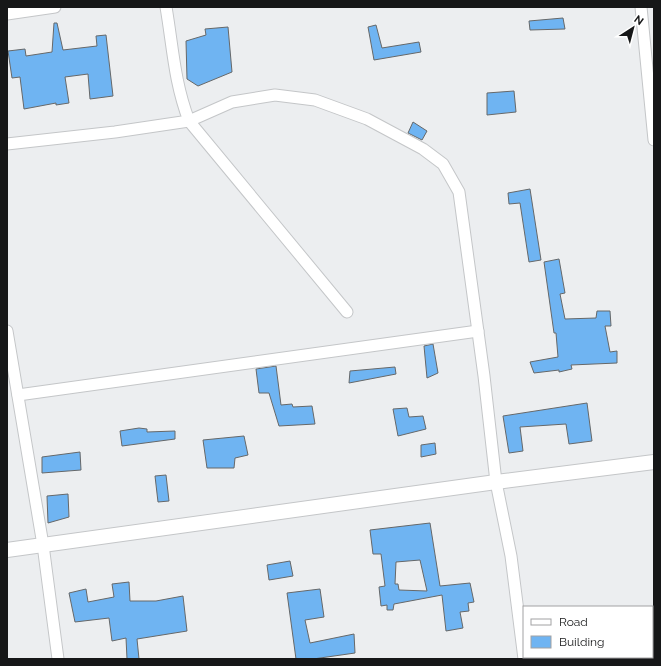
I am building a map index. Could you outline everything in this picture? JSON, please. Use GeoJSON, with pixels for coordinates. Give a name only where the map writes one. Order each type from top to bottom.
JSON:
{"type":"FeatureCollection","features":[{"type":"Feature","properties":{"kind":"street"},"geometry":{"type":"LineString","coordinates":[[7,14],[55,7]]}},
{"type":"Feature","properties":{"kind":"street"},"geometry":{"type":"LineString","coordinates":[[166,7],[172,41],[174,71],[181,100],[189,121],[347,312]]}},
{"type":"Feature","properties":{"kind":"street"},"geometry":{"type":"LineString","coordinates":[[642,7],[654,140]]}},
{"type":"Feature","properties":{"kind":"street"},"geometry":{"type":"LineString","coordinates":[[7,144],[115,132],[189,121],[232,102],[275,95],[315,100],[367,119],[423,149],[443,164],[459,192],[478,331],[496,482],[511,556],[523,651]]}},
{"type":"Feature","properties":{"kind":"street"},"geometry":{"type":"LineString","coordinates":[[7,331],[43,545],[58,659]]}},
{"type":"Feature","properties":{"kind":"street"},"geometry":{"type":"LineString","coordinates":[[18,395],[478,331]]}},
{"type":"Feature","properties":{"kind":"street"},"geometry":{"type":"LineString","coordinates":[[7,550],[496,482],[654,462]]}},
{"type":"Feature","properties":{"kind":"building"},"geometry":{"type":"Polygon","coordinates":[[[563,18],[565,29],[530,30],[529,21],[563,18]]]}},
{"type":"Feature","properties":{"kind":"building"},"geometry":{"type":"Polygon","coordinates":[[[54,23],[57,23],[63,50],[97,46],[96,36],[106,35],[113,96],[90,99],[88,74],[65,77],[69,103],[56,105],[56,103],[24,109],[20,77],[12,78],[8,51],[25,49],[26,56],[52,52],[54,23]]]}},
{"type":"Feature","properties":{"kind":"building"},"geometry":{"type":"Polygon","coordinates":[[[376,25],[382,48],[419,42],[421,52],[374,60],[368,27],[376,25]]]}},
{"type":"Feature","properties":{"kind":"building"},"geometry":{"type":"Polygon","coordinates":[[[228,27],[232,72],[198,86],[187,79],[186,41],[206,35],[205,29],[228,27]]]}},
{"type":"Feature","properties":{"kind":"building"},"geometry":{"type":"Polygon","coordinates":[[[514,91],[516,112],[487,115],[487,93],[514,91]]]}},
{"type":"Feature","properties":{"kind":"building"},"geometry":{"type":"Polygon","coordinates":[[[413,122],[427,131],[422,140],[408,133],[413,122]]]}},
{"type":"Feature","properties":{"kind":"building"},"geometry":{"type":"Polygon","coordinates":[[[530,189],[541,260],[529,262],[520,203],[509,204],[508,193],[530,189]]]}},
{"type":"Feature","properties":{"kind":"building"},"geometry":{"type":"Polygon","coordinates":[[[559,259],[565,293],[560,294],[565,319],[596,318],[597,311],[610,311],[611,326],[605,326],[610,352],[617,351],[617,363],[571,365],[572,369],[559,372],[559,370],[534,373],[530,362],[558,357],[556,333],[554,333],[544,262],[559,259]]]}},
{"type":"Feature","properties":{"kind":"building"},"geometry":{"type":"Polygon","coordinates":[[[433,344],[438,373],[427,378],[424,346],[433,344]]]}},
{"type":"Feature","properties":{"kind":"building"},"geometry":{"type":"Polygon","coordinates":[[[276,366],[281,405],[292,404],[293,407],[312,406],[315,424],[279,426],[269,393],[259,393],[256,369],[276,366]]]}},
{"type":"Feature","properties":{"kind":"building"},"geometry":{"type":"Polygon","coordinates":[[[395,367],[396,374],[349,383],[350,371],[395,367]]]}},
{"type":"Feature","properties":{"kind":"building"},"geometry":{"type":"Polygon","coordinates":[[[587,403],[592,441],[569,444],[566,424],[520,427],[523,451],[509,453],[503,416],[587,403]]]}},
{"type":"Feature","properties":{"kind":"building"},"geometry":{"type":"Polygon","coordinates":[[[407,408],[409,417],[423,416],[426,429],[398,436],[393,409],[407,408]]]}},
{"type":"Feature","properties":{"kind":"building"},"geometry":{"type":"Polygon","coordinates":[[[139,428],[147,429],[147,432],[175,431],[175,439],[122,446],[120,431],[139,428]]]}},
{"type":"Feature","properties":{"kind":"building"},"geometry":{"type":"Polygon","coordinates":[[[244,436],[248,455],[235,458],[234,468],[207,468],[203,440],[244,436]]]}},
{"type":"Feature","properties":{"kind":"building"},"geometry":{"type":"Polygon","coordinates":[[[435,443],[436,454],[421,457],[421,445],[435,443]]]}},
{"type":"Feature","properties":{"kind":"building"},"geometry":{"type":"Polygon","coordinates":[[[80,452],[81,470],[42,473],[42,457],[80,452]]]}},
{"type":"Feature","properties":{"kind":"building"},"geometry":{"type":"Polygon","coordinates":[[[166,475],[169,501],[158,502],[155,476],[166,475]]]}},
{"type":"Feature","properties":{"kind":"building"},"geometry":{"type":"Polygon","coordinates":[[[68,494],[69,517],[48,523],[47,496],[68,494]]]}},
{"type":"Feature","properties":{"kind":"building"},"geometry":{"type":"Polygon","coordinates":[[[430,523],[440,586],[470,583],[474,602],[468,603],[469,611],[460,612],[463,628],[446,631],[442,595],[394,604],[393,610],[387,610],[387,605],[381,606],[379,587],[385,586],[381,554],[373,554],[370,530],[430,523]],[[420,560],[396,562],[395,584],[398,584],[399,590],[427,591],[420,560]]]}},
{"type":"Feature","properties":{"kind":"building"},"geometry":{"type":"Polygon","coordinates":[[[290,561],[293,576],[269,580],[267,565],[290,561]]]}},
{"type":"Feature","properties":{"kind":"building"},"geometry":{"type":"Polygon","coordinates":[[[129,582],[130,601],[156,601],[183,596],[187,631],[137,639],[139,659],[127,659],[126,638],[112,641],[109,618],[75,622],[69,593],[86,589],[88,602],[114,597],[112,584],[129,582]]]}},
{"type":"Feature","properties":{"kind":"building"},"geometry":{"type":"Polygon","coordinates":[[[320,589],[324,617],[305,620],[310,643],[354,634],[355,653],[313,659],[296,659],[287,593],[320,589]]]}}]}
